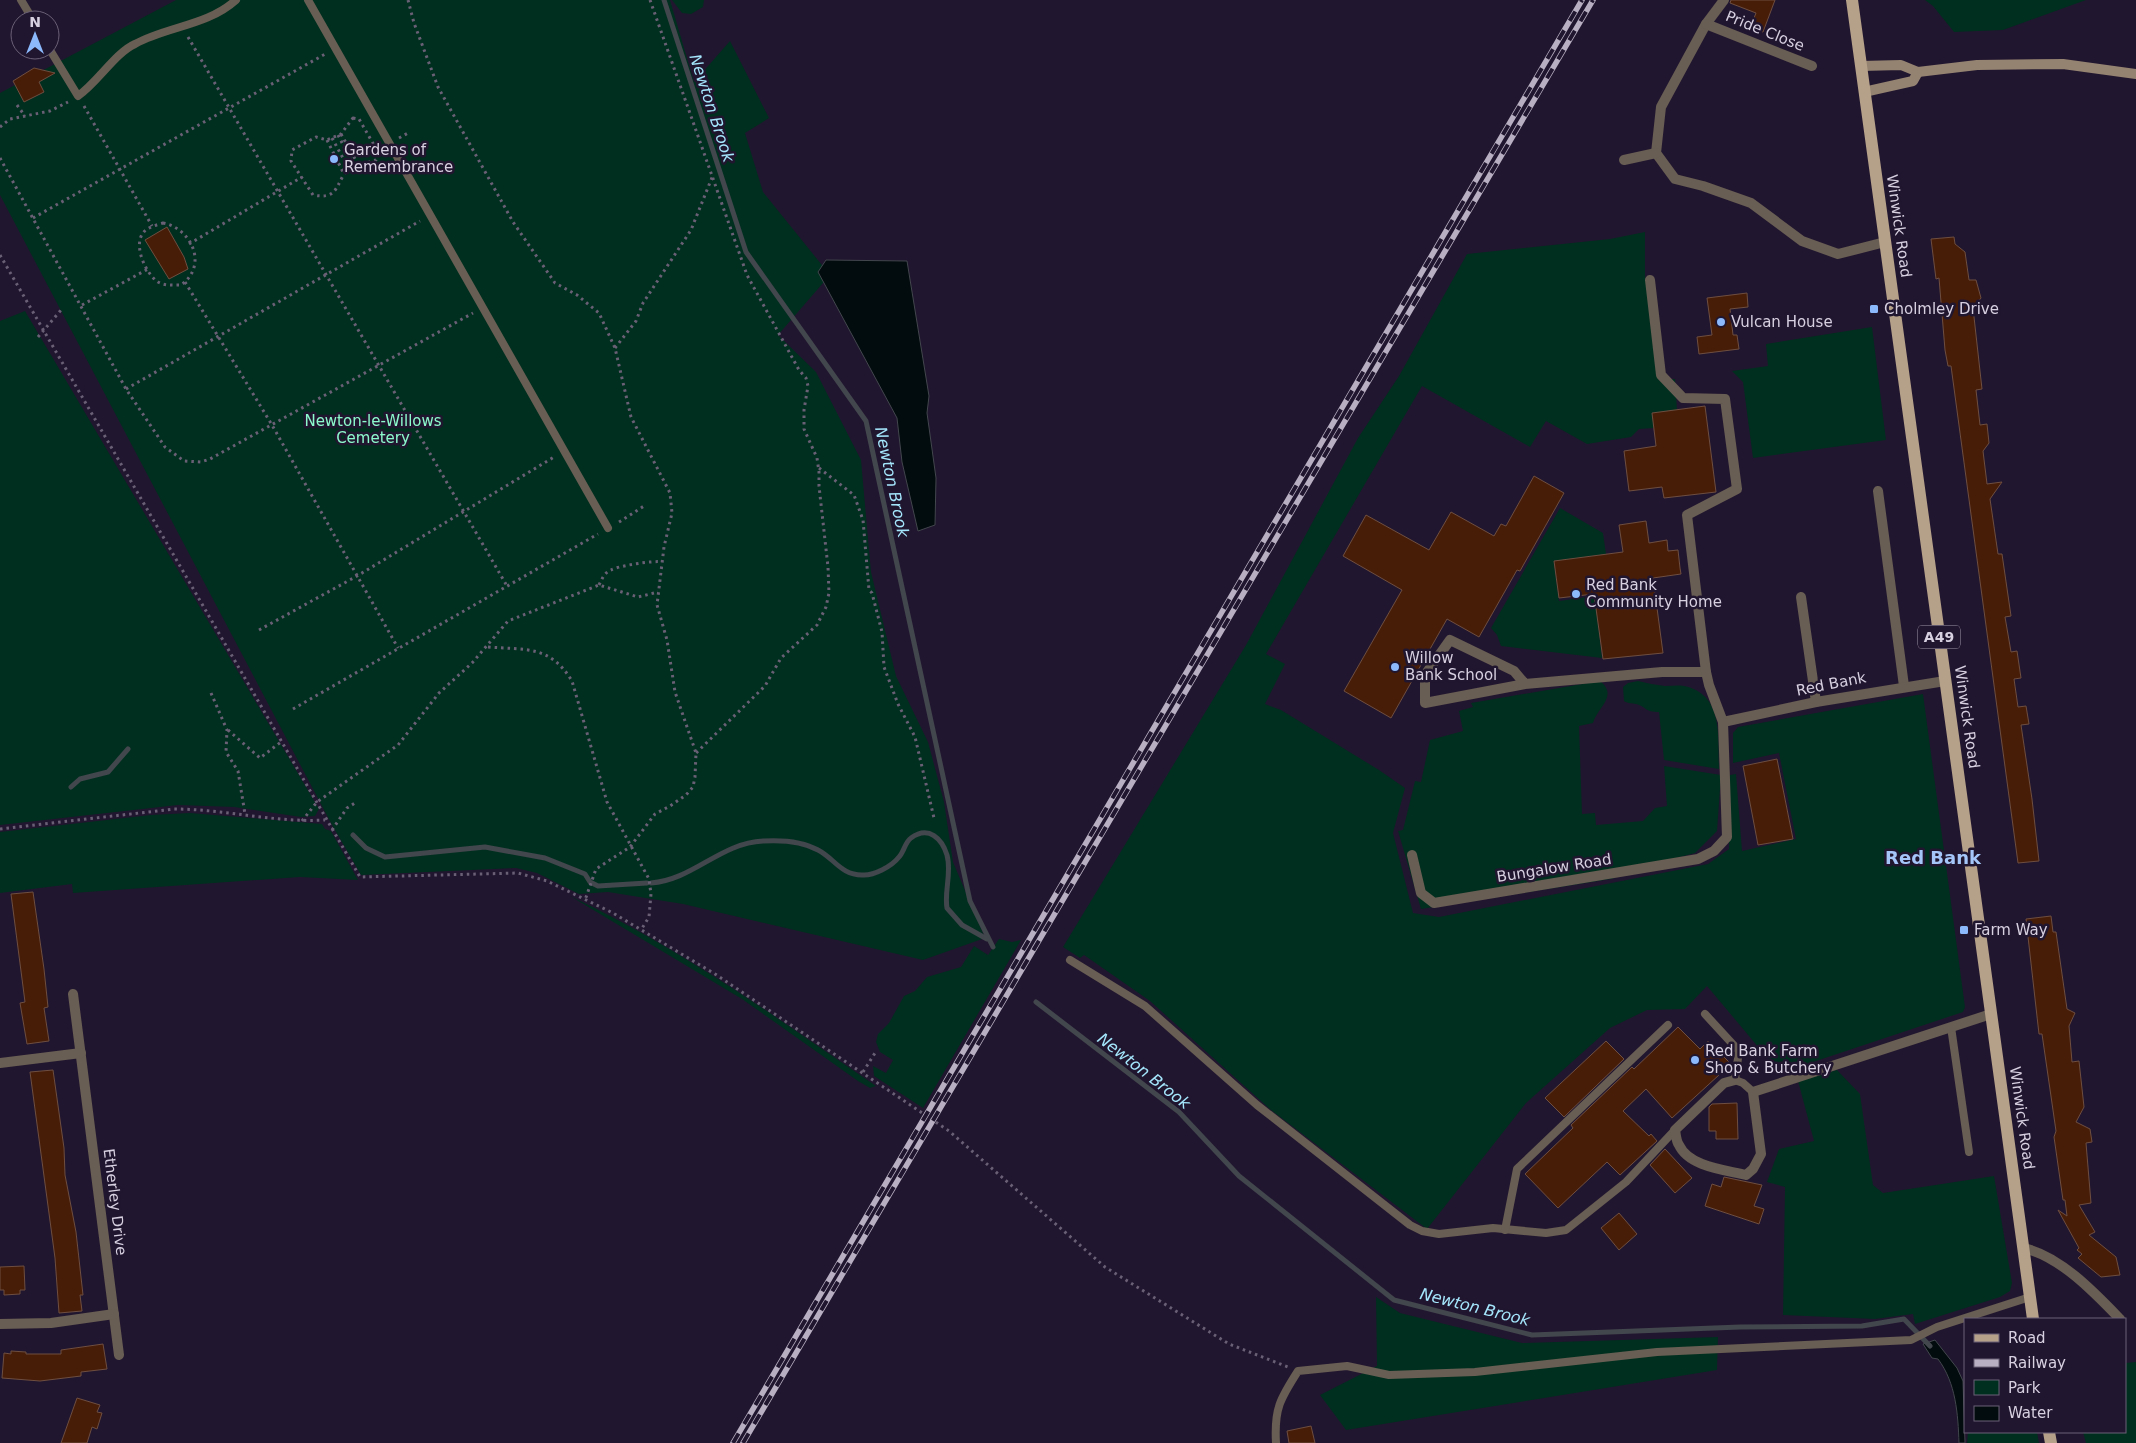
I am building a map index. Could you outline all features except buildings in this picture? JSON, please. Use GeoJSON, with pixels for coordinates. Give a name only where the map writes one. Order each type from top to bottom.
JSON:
{"type":"FeatureCollection","features":[{"type":"Feature","properties":{"kind":"main road","name":"Winwick Road"},"geometry":{"type":"LineString","coordinates":[[1852,0],[2033,1318]]}},
{"type":"Feature","properties":{"kind":"main road"},"geometry":{"type":"LineString","coordinates":[[1861,66],[1901,65],[1918,72],[1977,65],[2063,64],[2136,74]]}},
{"type":"Feature","properties":{"kind":"main road"},"geometry":{"type":"LineString","coordinates":[[1864,92],[1913,81],[1918,72]]}},
{"type":"Feature","properties":{"kind":"street"},"geometry":{"type":"LineString","coordinates":[[1724,0],[1706,24],[1662,107],[1656,153],[1676,180],[1703,186],[1751,203],[1802,241],[1838,254],[1885,242]]}},
{"type":"Feature","properties":{"kind":"street","name":"Pride Close"},"geometry":{"type":"LineString","coordinates":[[1706,24],[1812,66]]}},
{"type":"Feature","properties":{"kind":"street"},"geometry":{"type":"LineString","coordinates":[[1624,160],[1656,153]]}},
{"type":"Feature","properties":{"kind":"street"},"geometry":{"type":"LineString","coordinates":[[1650,280],[1661,375],[1683,398],[1725,399],[1737,489],[1687,515],[1706,672],[1723,722]]}},
{"type":"Feature","properties":{"kind":"street"},"geometry":{"type":"LineString","coordinates":[[1878,491],[1904,686]]}},
{"type":"Feature","properties":{"kind":"street"},"geometry":{"type":"LineString","coordinates":[[1801,597],[1816,702]]}},
{"type":"Feature","properties":{"kind":"street"},"geometry":{"type":"LineString","coordinates":[[1525,684],[1514,671],[1450,640],[1425,675],[1425,704],[1525,684],[1662,672],[1706,672]]}},
{"type":"Feature","properties":{"kind":"street","name":"Red Bank"},"geometry":{"type":"LineString","coordinates":[[1723,722],[1816,702],[1904,686],[1945,681]]}},
{"type":"Feature","properties":{"kind":"street","name":"Bungalow Road"},"geometry":{"type":"LineString","coordinates":[[1412,855],[1421,893],[1434,903],[1698,859],[1714,851],[1727,837],[1723,722]]}},
{"type":"Feature","properties":{"kind":"street","name":"Etherley Drive"},"geometry":{"type":"LineString","coordinates":[[73,994],[119,1355]]}},
{"type":"Feature","properties":{"kind":"street"},"geometry":{"type":"LineString","coordinates":[[1734,1080],[1724,1083],[1675,1130],[1679,1146],[1688,1157],[1714,1168],[1746,1175],[1753,1169],[1762,1154],[1753,1092],[1991,1014]]}},
{"type":"Feature","properties":{"kind":"street"},"geometry":{"type":"LineString","coordinates":[[0,1063],[81,1053]]}},
{"type":"Feature","properties":{"kind":"street"},"geometry":{"type":"LineString","coordinates":[[2023,1248],[2051,1258],[2100,1298],[2119,1318]]}},
{"type":"Feature","properties":{"kind":"street"},"geometry":{"type":"LineString","coordinates":[[0,1324],[52,1323],[114,1314]]}},
{"type":"Feature","properties":{"kind":"lane"},"geometry":{"type":"LineString","coordinates":[[56,60],[78,96],[99,79],[132,44],[182,26],[194,24],[221,13],[236,0]]}},
{"type":"Feature","properties":{"kind":"lane"},"geometry":{"type":"LineString","coordinates":[[308,0],[608,528]]}},
{"type":"Feature","properties":{"kind":"lane"},"geometry":{"type":"LineString","coordinates":[[1070,960],[1145,1006],[1257,1104],[1410,1224],[1422,1231],[1439,1234],[1478,1229],[1546,1233],[1566,1230],[1626,1182],[1675,1130]]}},
{"type":"Feature","properties":{"kind":"lane"},"geometry":{"type":"LineString","coordinates":[[1705,1014],[1739,1051],[1734,1080],[1743,1083],[1753,1092]]}},
{"type":"Feature","properties":{"kind":"lane"},"geometry":{"type":"LineString","coordinates":[[1505,1230],[1517,1169],[1668,1025]]}},
{"type":"Feature","properties":{"kind":"lane"},"geometry":{"type":"LineString","coordinates":[[1952,1027],[1969,1152]]}},
{"type":"Feature","properties":{"kind":"lane"},"geometry":{"type":"LineString","coordinates":[[1966,1318],[2030,1297]]}},
{"type":"Feature","properties":{"kind":"lane"},"geometry":{"type":"LineString","coordinates":[[1276,1443],[1275,1425],[1280,1400],[1298,1371],[1346,1366],[1389,1375],[1475,1372],[1657,1352],[1911,1340],[1938,1327],[1964,1319]]}},
{"type":"Feature","properties":{"kind":"path"},"geometry":{"type":"LineString","coordinates":[[408,0],[414,23],[438,87],[513,222],[555,283],[577,295],[599,313],[615,348],[631,417],[670,493],[672,514],[662,562],[657,605],[666,640],[675,692],[696,753],[693,787],[670,806],[655,814],[630,847],[596,870],[584,900]]}},
{"type":"Feature","properties":{"kind":"path"},"geometry":{"type":"LineString","coordinates":[[650,0],[747,275],[799,370],[806,378],[808,386],[804,410],[804,429],[819,468],[828,567],[829,593],[826,607],[817,625],[781,658],[764,686],[696,753]]}},
{"type":"Feature","properties":{"kind":"path"},"geometry":{"type":"LineString","coordinates":[[182,26],[507,586]]}},
{"type":"Feature","properties":{"kind":"path"},"geometry":{"type":"LineString","coordinates":[[33,218],[336,48]]}},
{"type":"Feature","properties":{"kind":"path"},"geometry":{"type":"LineString","coordinates":[[0,127],[10,119],[50,111],[78,96],[152,226]]}},
{"type":"Feature","properties":{"kind":"path"},"geometry":{"type":"LineString","coordinates":[[17,105],[25,116]]}},
{"type":"Feature","properties":{"kind":"path"},"geometry":{"type":"LineString","coordinates":[[353,118],[358,119],[378,152],[376,160],[344,174],[334,192],[324,197],[313,195],[291,161],[292,150],[316,137],[327,140],[332,138],[339,134],[353,118]]}},
{"type":"Feature","properties":{"kind":"path"},"geometry":{"type":"LineString","coordinates":[[339,134],[359,166]]}},
{"type":"Feature","properties":{"kind":"path"},"geometry":{"type":"LineString","coordinates":[[339,134],[355,168]]}},
{"type":"Feature","properties":{"kind":"path"},"geometry":{"type":"LineString","coordinates":[[332,138],[350,171]]}},
{"type":"Feature","properties":{"kind":"path"},"geometry":{"type":"LineString","coordinates":[[327,140],[344,174]]}},
{"type":"Feature","properties":{"kind":"path"},"geometry":{"type":"LineString","coordinates":[[0,158],[82,305],[126,389],[165,447],[184,461],[201,462],[210,459],[483,308]]}},
{"type":"Feature","properties":{"kind":"path"},"geometry":{"type":"LineString","coordinates":[[615,348],[636,320],[643,303],[691,230],[713,175]]}},
{"type":"Feature","properties":{"kind":"path"},"geometry":{"type":"LineString","coordinates":[[189,244],[302,177]]}},
{"type":"Feature","properties":{"kind":"path"},"geometry":{"type":"LineString","coordinates":[[126,389],[430,215]]}},
{"type":"Feature","properties":{"kind":"path"},"geometry":{"type":"LineString","coordinates":[[163,223],[170,224],[179,229],[197,260],[195,270],[181,285],[169,285],[158,282],[142,257],[139,244],[142,233],[152,226],[163,223]]}},
{"type":"Feature","properties":{"kind":"path"},"geometry":{"type":"LineString","coordinates":[[0,255],[317,802],[325,820],[360,877],[518,873],[547,881],[641,930],[715,974],[863,1072],[974,1150],[1071,1239],[1105,1267],[1230,1344],[1298,1371]]}},
{"type":"Feature","properties":{"kind":"path"},"geometry":{"type":"LineString","coordinates":[[82,305],[148,269]]}},
{"type":"Feature","properties":{"kind":"path"},"geometry":{"type":"LineString","coordinates":[[185,282],[272,425],[398,648]]}},
{"type":"Feature","properties":{"kind":"path"},"geometry":{"type":"LineString","coordinates":[[38,337],[61,310]]}},
{"type":"Feature","properties":{"kind":"path"},"geometry":{"type":"LineString","coordinates":[[259,630],[357,576],[464,513],[564,450]]}},
{"type":"Feature","properties":{"kind":"path"},"geometry":{"type":"LineString","coordinates":[[819,468],[854,495],[864,520],[869,590],[872,593],[882,632],[884,667],[898,704],[914,737],[934,818]]}},
{"type":"Feature","properties":{"kind":"path"},"geometry":{"type":"LineString","coordinates":[[293,709],[644,506]]}},
{"type":"Feature","properties":{"kind":"path"},"geometry":{"type":"LineString","coordinates":[[302,820],[317,802],[398,745],[439,693],[488,647],[508,621],[598,585],[604,575],[610,570],[653,561],[662,562]]}},
{"type":"Feature","properties":{"kind":"path"},"geometry":{"type":"LineString","coordinates":[[598,585],[638,597],[658,592]]}},
{"type":"Feature","properties":{"kind":"path"},"geometry":{"type":"LineString","coordinates":[[488,647],[535,651],[550,656],[564,667],[572,681],[607,802],[649,879],[651,894],[649,918],[641,930]]}},
{"type":"Feature","properties":{"kind":"path"},"geometry":{"type":"LineString","coordinates":[[210,693],[227,730],[260,758],[281,742]]}},
{"type":"Feature","properties":{"kind":"path"},"geometry":{"type":"LineString","coordinates":[[227,730],[226,752],[238,771],[245,814]]}},
{"type":"Feature","properties":{"kind":"path"},"geometry":{"type":"LineString","coordinates":[[332,830],[347,808],[355,803]]}},
{"type":"Feature","properties":{"kind":"path"},"geometry":{"type":"LineString","coordinates":[[0,829],[167,809],[197,809],[302,820],[325,820]]}},
{"type":"Feature","properties":{"kind":"path"},"geometry":{"type":"LineString","coordinates":[[863,1072],[875,1053]]}},
{"type":"Feature","properties":{"kind":"green space","name":"Newton-le-Willows Cemetery"},"geometry":{"type":"Polygon","coordinates":[[[176,0],[670,0],[694,82],[730,41],[769,118],[745,133],[763,192],[830,275],[778,335],[816,372],[861,460],[871,572],[896,676],[928,742],[944,802],[953,862],[985,938],[923,960],[683,904],[608,892],[579,894],[537,873],[516,868],[361,875],[332,825],[0,195],[0,93],[176,0]]]}},
{"type":"Feature","properties":{"kind":"green space"},"geometry":{"type":"Polygon","coordinates":[[[672,0],[704,0],[703,7],[691,14],[682,13],[672,0]]]}},
{"type":"Feature","properties":{"kind":"green space"},"geometry":{"type":"Polygon","coordinates":[[[1925,0],[2086,0],[2003,30],[1954,32],[1933,6],[1925,0]]]}},
{"type":"Feature","properties":{"kind":"green space"},"geometry":{"type":"Polygon","coordinates":[[[1645,232],[1645,275],[1660,380],[1675,379],[1677,410],[1654,428],[1639,429],[1631,437],[1587,444],[1546,421],[1530,447],[1422,386],[1266,654],[1285,664],[1265,704],[1281,710],[1405,788],[1393,833],[1413,913],[1439,917],[1708,864],[1729,849],[1730,775],[1736,774],[1742,851],[1796,839],[1779,753],[1733,763],[1733,733],[1738,727],[1923,694],[1965,1007],[1963,1012],[1780,1073],[1707,986],[1685,1009],[1647,1010],[1610,1028],[1526,1103],[1427,1229],[1271,1110],[1150,1001],[1084,955],[1080,958],[1063,947],[1246,645],[1358,438],[1399,376],[1467,254],[1610,239],[1645,232]]]}},
{"type":"Feature","properties":{"kind":"green space"},"geometry":{"type":"Polygon","coordinates":[[[25,311],[319,809],[315,816],[301,817],[234,807],[178,805],[0,825],[0,321],[25,311]]]}},
{"type":"Feature","properties":{"kind":"green space"},"geometry":{"type":"Polygon","coordinates":[[[1872,327],[1886,440],[1753,458],[1743,382],[1732,371],[1768,366],[1766,344],[1872,327]]]}},
{"type":"Feature","properties":{"kind":"green space"},"geometry":{"type":"Polygon","coordinates":[[[1560,508],[1603,533],[1606,554],[1554,562],[1559,601],[1609,594],[1620,612],[1597,615],[1602,658],[1501,646],[1497,635],[1491,628],[1560,508]]]}},
{"type":"Feature","properties":{"kind":"green space"},"geometry":{"type":"Polygon","coordinates":[[[1600,681],[1605,686],[1607,692],[1605,702],[1593,723],[1579,726],[1582,814],[1595,813],[1596,825],[1643,821],[1655,808],[1667,806],[1664,766],[1721,775],[1717,831],[1695,853],[1611,879],[1421,909],[1398,831],[1403,830],[1415,781],[1421,782],[1430,740],[1463,731],[1459,711],[1473,707],[1471,703],[1600,681]]]}},
{"type":"Feature","properties":{"kind":"green space"},"geometry":{"type":"Polygon","coordinates":[[[1638,681],[1665,686],[1684,686],[1697,691],[1706,698],[1716,719],[1719,769],[1664,760],[1659,712],[1624,701],[1623,687],[1628,683],[1638,681]]]}},
{"type":"Feature","properties":{"kind":"green space"},"geometry":{"type":"Polygon","coordinates":[[[190,813],[322,824],[325,829],[331,831],[358,880],[300,877],[73,893],[72,884],[0,893],[0,832],[151,815],[190,813]]]}},
{"type":"Feature","properties":{"kind":"green space"},"geometry":{"type":"Polygon","coordinates":[[[570,896],[610,916],[689,961],[764,1009],[876,1086],[870,1088],[858,1081],[742,999],[570,896]]]}},
{"type":"Feature","properties":{"kind":"green space"},"geometry":{"type":"Polygon","coordinates":[[[999,939],[1012,942],[1021,940],[923,1108],[874,1076],[873,1066],[886,1073],[893,1060],[880,1052],[876,1042],[878,1034],[889,1023],[904,996],[915,991],[927,977],[961,967],[974,946],[988,955],[999,939]]]}},
{"type":"Feature","properties":{"kind":"green space"},"geometry":{"type":"Polygon","coordinates":[[[1837,1070],[1860,1094],[1873,1185],[1883,1193],[1994,1176],[2012,1283],[2010,1291],[2000,1297],[1915,1324],[1913,1314],[1875,1319],[1783,1315],[1785,1187],[1767,1182],[1779,1149],[1814,1141],[1798,1081],[1837,1070]]]}},
{"type":"Feature","properties":{"kind":"green space"},"geometry":{"type":"Polygon","coordinates":[[[1376,1297],[1400,1313],[1522,1343],[1718,1337],[1717,1370],[1346,1430],[1320,1395],[1377,1366],[1376,1297]]]}},
{"type":"Feature","properties":{"kind":"green space"},"geometry":{"type":"Polygon","coordinates":[[[2136,1362],[2136,1443],[2086,1443],[2083,1433],[2126,1433],[2126,1363],[2136,1362]]]}},
{"type":"Feature","properties":{"kind":"green space"},"geometry":{"type":"Polygon","coordinates":[[[1968,1433],[2037,1433],[2039,1443],[1967,1443],[1968,1433]]]}},
{"type":"Feature","properties":{"kind":"water"},"geometry":{"type":"Polygon","coordinates":[[[826,260],[907,261],[929,396],[927,413],[936,478],[935,525],[918,531],[902,462],[897,418],[818,272],[826,260]]]}},
{"type":"Feature","properties":{"kind":"water"},"geometry":{"type":"Polygon","coordinates":[[[1935,1340],[1957,1368],[1963,1381],[1965,1443],[1959,1443],[1957,1410],[1949,1378],[1938,1359],[1932,1358],[1923,1344],[1935,1340]]]}},
{"type":"Feature","properties":{"kind":"waterway","name":"Newton Brook"},"geometry":{"type":"LineString","coordinates":[[664,0],[746,252],[866,421],[970,901],[993,947]]}},
{"type":"Feature","properties":{"kind":"waterway"},"geometry":{"type":"LineString","coordinates":[[71,787],[80,779],[108,772],[128,749]]}},
{"type":"Feature","properties":{"kind":"waterway"},"geometry":{"type":"LineString","coordinates":[[651,883],[680,875],[733,848],[763,841],[791,842],[812,847],[843,869],[855,874],[867,875],[892,864],[901,855],[911,838],[918,834],[929,833],[938,839],[947,855],[949,868],[946,895],[947,908],[962,925],[987,939]]}},
{"type":"Feature","properties":{"kind":"waterway"},"geometry":{"type":"LineString","coordinates":[[353,835],[366,848],[385,857],[485,847],[545,858],[585,874],[590,882],[598,886],[647,883]]}},
{"type":"Feature","properties":{"kind":"waterway","name":"Newton Brook"},"geometry":{"type":"LineString","coordinates":[[1036,1002],[1179,1112],[1239,1176],[1394,1300],[1532,1335],[1740,1327],[1862,1326],[1904,1319],[1930,1346]]}},
{"type":"Feature","properties":{"kind":"railway"},"geometry":{"type":"LineString","coordinates":[[733,1443],[1582,0]]}},
{"type":"Feature","properties":{"kind":"railway"},"geometry":{"type":"LineString","coordinates":[[743,1443],[1593,0]]}},
{"type":"Feature","properties":{"kind":"place","name":"Gardens of Remembrance"},"geometry":{"type":"Point","coordinates":[334,159]}},
{"type":"Feature","properties":{"kind":"place","name":"Cholmley Drive"},"geometry":{"type":"Point","coordinates":[1874,309]}},
{"type":"Feature","properties":{"kind":"place","name":"Vulcan House"},"geometry":{"type":"Point","coordinates":[1721,322]}},
{"type":"Feature","properties":{"kind":"place","name":"Red Bank Community Home"},"geometry":{"type":"Point","coordinates":[1576,594]}},
{"type":"Feature","properties":{"kind":"place","name":"Willow Bank School"},"geometry":{"type":"Point","coordinates":[1395,667]}},
{"type":"Feature","properties":{"kind":"place","name":"Farm Way"},"geometry":{"type":"Point","coordinates":[1964,930]}},
{"type":"Feature","properties":{"kind":"place","name":"Red Bank Farm Shop & Butchery"},"geometry":{"type":"Point","coordinates":[1695,1060]}},
{"type":"Feature","properties":{"kind":"district","name":"Red Bank"},"geometry":{"type":"Point","coordinates":[1933,857]}}]}
